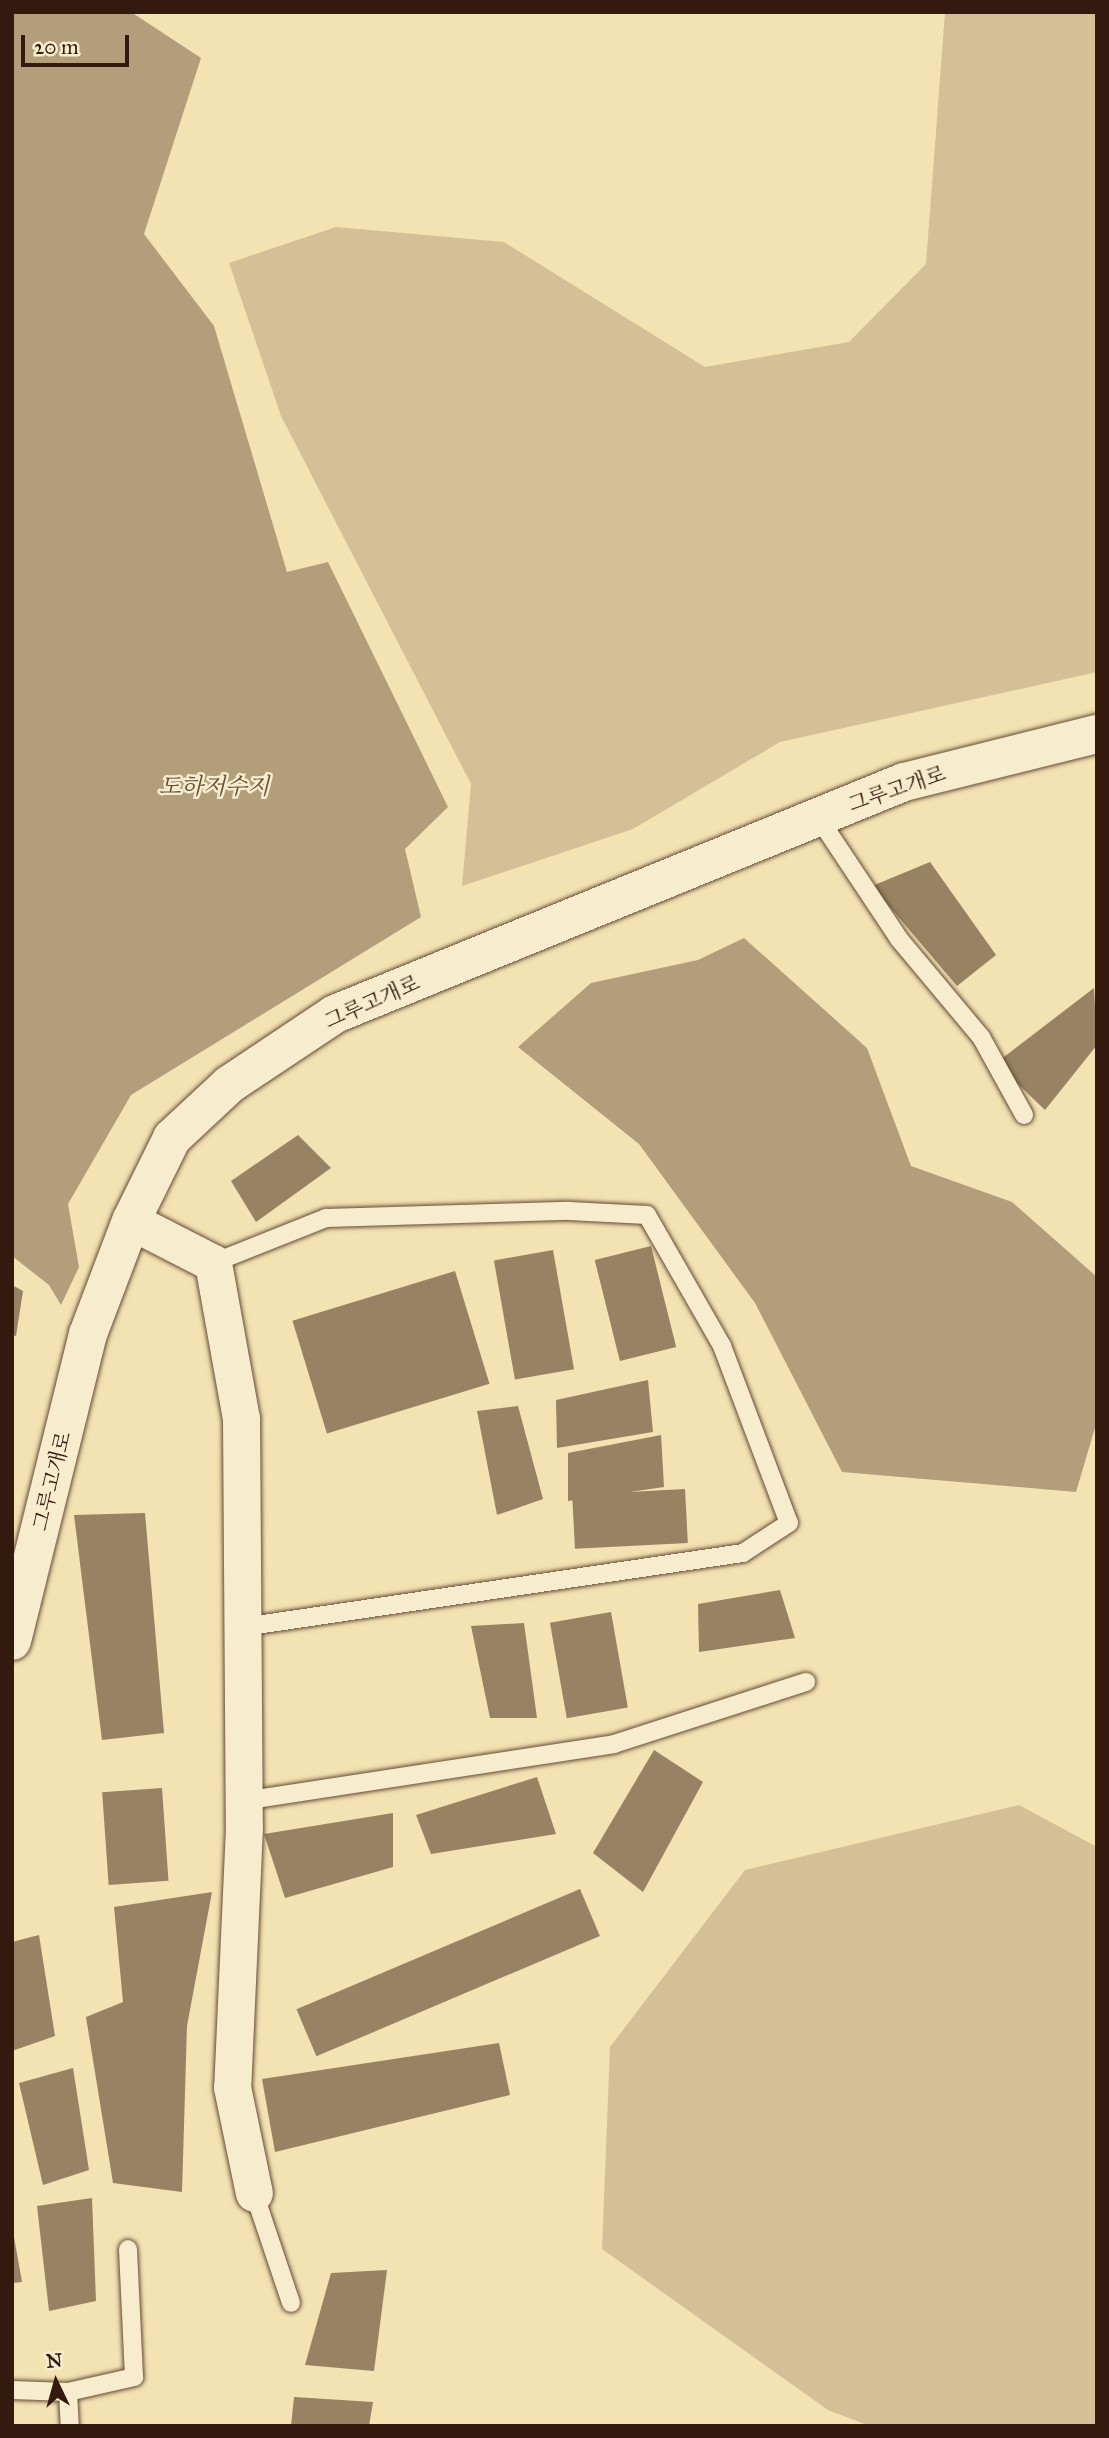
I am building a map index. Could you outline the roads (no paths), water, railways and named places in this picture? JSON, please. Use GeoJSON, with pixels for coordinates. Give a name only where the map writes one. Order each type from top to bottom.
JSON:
{"type":"FeatureCollection","features":[{"type":"Feature","properties":{"kind":"street","name":"그루고개로"},"geometry":{"type":"LineString","coordinates":[[12,1642],[88,1334],[131,1221],[172,1138],[230,1084],[335,1014],[904,782],[1097,734]]}},
{"type":"Feature","properties":{"kind":"street"},"geometry":{"type":"LineString","coordinates":[[131,1221],[213,1263],[241,1418],[243,1801],[232,2087],[254,2193]]}},
{"type":"Feature","properties":{"kind":"lane"},"geometry":{"type":"LineString","coordinates":[[818,817],[899,939],[981,1037],[1024,1115]]}},
{"type":"Feature","properties":{"kind":"lane"},"geometry":{"type":"LineString","coordinates":[[213,1263],[326,1218],[569,1211],[647,1215],[722,1346],[789,1523],[743,1553],[243,1627]]}},
{"type":"Feature","properties":{"kind":"lane"},"geometry":{"type":"LineString","coordinates":[[243,1801],[614,1744],[806,1682]]}},
{"type":"Feature","properties":{"kind":"lane"},"geometry":{"type":"LineString","coordinates":[[254,2193],[291,2303]]}},
{"type":"Feature","properties":{"kind":"lane"},"geometry":{"type":"LineString","coordinates":[[12,2390],[68,2392],[134,2377],[128,2249]]}},
{"type":"Feature","properties":{"kind":"lane"},"geometry":{"type":"LineString","coordinates":[[68,2392],[70,2426]]}},
{"type":"Feature","properties":{"kind":"water","name":"도하저수지"},"geometry":{"type":"Polygon","coordinates":[[[12,12],[131,12],[201,58],[144,234],[214,326],[287,572],[328,562],[448,807],[405,849],[421,917],[131,1095],[68,1204],[79,1267],[61,1305],[49,1285],[12,1256],[12,12]]]}},
{"type":"Feature","properties":{"kind":"water"},"geometry":{"type":"Polygon","coordinates":[[[744,938],[867,1048],[911,1166],[1012,1202],[1097,1277],[1097,1421],[1076,1492],[842,1472],[755,1303],[639,1144],[518,1047],[591,983],[698,960],[744,938]]]}}]}
